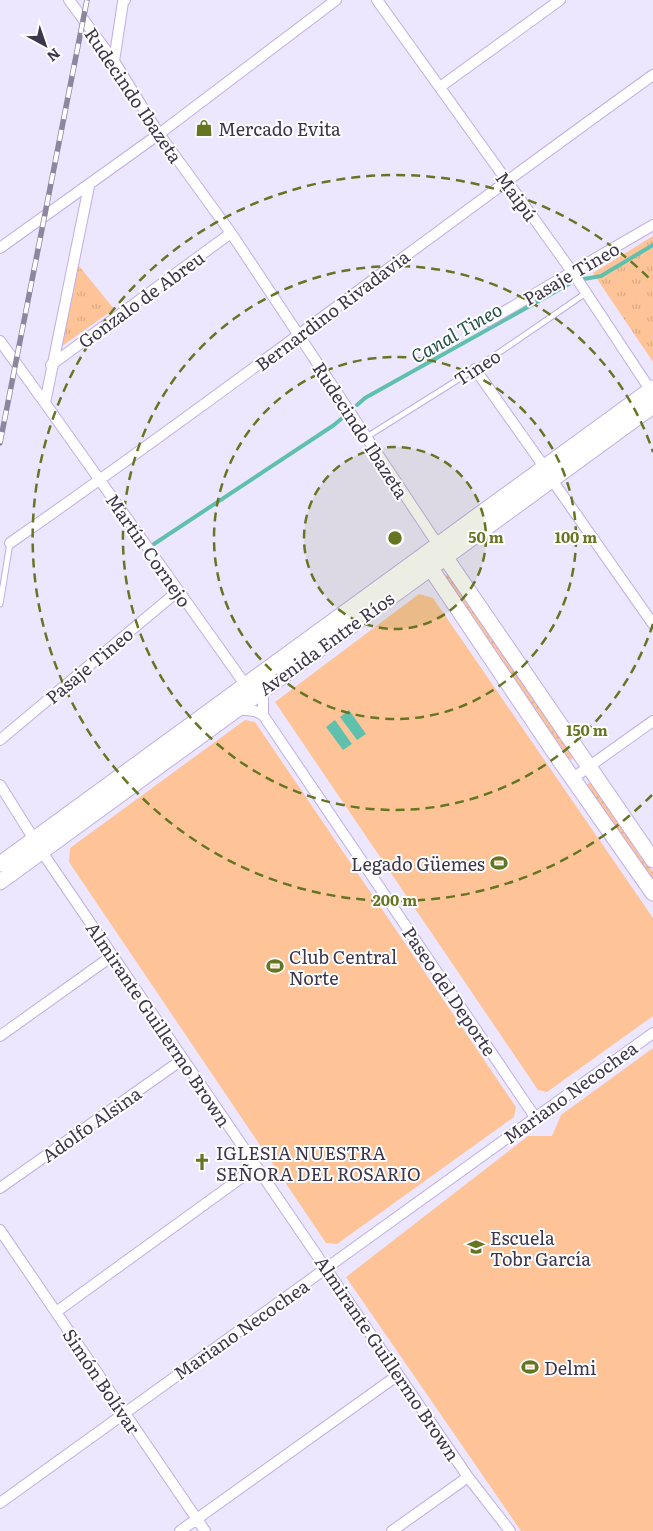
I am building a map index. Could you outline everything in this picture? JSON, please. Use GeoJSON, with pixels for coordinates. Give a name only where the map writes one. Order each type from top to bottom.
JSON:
{"type":"FeatureCollection","features":[{"type":"Feature","properties":{"kind":"main road","name":"Avenida Entre Ríos"},"geometry":{"type":"LineString","coordinates":[[0,882],[37,845],[548,474],[652,391]]}},
{"type":"Feature","properties":{"kind":"main road","name":"Avenida Entre Ríos"},"geometry":{"type":"LineString","coordinates":[[548,474],[653,406]]}},
{"type":"Feature","properties":{"kind":"main road","name":"Rudecindo Ibazeta"},"geometry":{"type":"LineString","coordinates":[[442,551],[653,860]]}},
{"type":"Feature","properties":{"kind":"main road","name":"Avenida Entre Ríos"},"geometry":{"type":"LineString","coordinates":[[0,864],[37,845],[236,709],[249,691],[266,687],[427,562]]}},
{"type":"Feature","properties":{"kind":"main road"},"geometry":{"type":"LineString","coordinates":[[427,562],[653,893]]}},
{"type":"Feature","properties":{"kind":"street","name":"Rudecindo Ibazeta"},"geometry":{"type":"LineString","coordinates":[[69,0],[114,61],[159,134],[231,233],[300,335],[365,438],[442,551]]}},
{"type":"Feature","properties":{"kind":"street"},"geometry":{"type":"LineString","coordinates":[[114,61],[123,2],[125,0]]}},
{"type":"Feature","properties":{"kind":"street"},"geometry":{"type":"LineString","coordinates":[[0,248],[89,186],[336,0]]}},
{"type":"Feature","properties":{"kind":"street","name":"Maipú"},"geometry":{"type":"LineString","coordinates":[[377,0],[573,273],[652,391]]}},
{"type":"Feature","properties":{"kind":"street"},"geometry":{"type":"LineString","coordinates":[[440,87],[560,0]]}},
{"type":"Feature","properties":{"kind":"street","name":"Bernardino Rivadavia"},"geometry":{"type":"LineString","coordinates":[[10,543],[300,335],[506,181],[653,75]]}},
{"type":"Feature","properties":{"kind":"street"},"geometry":{"type":"LineString","coordinates":[[45,403],[51,365],[89,186]]}},
{"type":"Feature","properties":{"kind":"street","name":"Pasaje Tineo"},"geometry":{"type":"LineString","coordinates":[[488,321],[653,225]]}},
{"type":"Feature","properties":{"kind":"street","name":"Gonzalo de Abreu"},"geometry":{"type":"LineString","coordinates":[[51,365],[231,233]]}},
{"type":"Feature","properties":{"kind":"street","name":"Martín Cornejo"},"geometry":{"type":"LineString","coordinates":[[0,341],[249,691]]}},
{"type":"Feature","properties":{"kind":"street"},"geometry":{"type":"LineString","coordinates":[[475,369],[653,624]]}},
{"type":"Feature","properties":{"kind":"street","name":"Pasaje Tineo"},"geometry":{"type":"LineString","coordinates":[[0,740],[178,591]]}},
{"type":"Feature","properties":{"kind":"street"},"geometry":{"type":"LineString","coordinates":[[236,709],[244,708],[263,716],[263,695],[266,687]]}},
{"type":"Feature","properties":{"kind":"street","name":"Paseo del Deporte"},"geometry":{"type":"LineString","coordinates":[[263,716],[535,1117]]}},
{"type":"Feature","properties":{"kind":"street"},"geometry":{"type":"LineString","coordinates":[[573,778],[653,721]]}},
{"type":"Feature","properties":{"kind":"street","name":"Almirante Guillermo Brown"},"geometry":{"type":"LineString","coordinates":[[0,785],[37,845],[327,1268],[398,1375],[468,1477],[510,1531]]}},
{"type":"Feature","properties":{"kind":"street"},"geometry":{"type":"LineString","coordinates":[[0,1036],[112,956]]}},
{"type":"Feature","properties":{"kind":"street","name":"Mariano Necochea"},"geometry":{"type":"LineString","coordinates":[[0,1503],[122,1413],[653,1033]]}},
{"type":"Feature","properties":{"kind":"street","name":"Adolfo Alsina"},"geometry":{"type":"LineString","coordinates":[[0,1188],[183,1059]]}},
{"type":"Feature","properties":{"kind":"street"},"geometry":{"type":"LineString","coordinates":[[56,1312],[256,1167]]}},
{"type":"Feature","properties":{"kind":"street","name":"Simón Bolívar"},"geometry":{"type":"LineString","coordinates":[[0,1230],[122,1413],[205,1531]]}},
{"type":"Feature","properties":{"kind":"street"},"geometry":{"type":"LineString","coordinates":[[180,1531],[398,1375]]}},
{"type":"Feature","properties":{"kind":"street"},"geometry":{"type":"LineString","coordinates":[[392,1531],[468,1477]]}},
{"type":"Feature","properties":{"kind":"lane","name":"Tineo"},"geometry":{"type":"LineString","coordinates":[[365,438],[475,369],[586,293]]}},
{"type":"Feature","properties":{"kind":"lane"},"geometry":{"type":"LineString","coordinates":[[0,604],[10,543]]}},
{"type":"Feature","properties":{"kind":"green space"},"geometry":{"type":"Polygon","coordinates":[[[653,236],[653,362],[593,273],[653,236]]]}},
{"type":"Feature","properties":{"kind":"green space"},"geometry":{"type":"Polygon","coordinates":[[[75,261],[114,309],[55,351],[75,261]]]}},
{"type":"Feature","properties":{"kind":"green space"},"geometry":{"type":"Polygon","coordinates":[[[449,573],[576,756],[570,760],[444,577],[449,573]]]}},
{"type":"Feature","properties":{"kind":"green space","name":"Legado Güemes"},"geometry":{"type":"Polygon","coordinates":[[[419,594],[433,598],[653,918],[653,1016],[547,1092],[538,1090],[275,702],[419,594]]]}},
{"type":"Feature","properties":{"kind":"green space"},"geometry":{"type":"Polygon","coordinates":[[[245,720],[255,722],[516,1107],[514,1117],[337,1244],[326,1243],[69,862],[70,848],[245,720]]]}},
{"type":"Feature","properties":{"kind":"green space"},"geometry":{"type":"Polygon","coordinates":[[[591,782],[653,872],[653,883],[586,785],[591,782]]]}},
{"type":"Feature","properties":{"kind":"green space","name":"Delmi"},"geometry":{"type":"Polygon","coordinates":[[[653,1048],[653,1531],[521,1531],[346,1277],[528,1136],[552,1136],[561,1115],[653,1048]]]}},
{"type":"Feature","properties":{"kind":"shaded area"},"geometry":{"type":"Polygon","coordinates":[[[349,710],[366,734],[357,740],[340,717],[349,710]]]}},
{"type":"Feature","properties":{"kind":"shaded area"},"geometry":{"type":"Polygon","coordinates":[[[335,720],[352,744],[343,750],[326,727],[335,720]]]}},
{"type":"Feature","properties":{"kind":"waterway","name":"Canal Tineo"},"geometry":{"type":"LineString","coordinates":[[584,279],[601,276],[653,245]]}},
{"type":"Feature","properties":{"kind":"waterway","name":"Canal Tineo"},"geometry":{"type":"LineString","coordinates":[[357,405],[365,398],[569,284]]}},
{"type":"Feature","properties":{"kind":"waterway","name":"Canal Tineo"},"geometry":{"type":"LineString","coordinates":[[154,544],[334,425],[347,414]]}},
{"type":"Feature","properties":{"kind":"railway"},"geometry":{"type":"LineString","coordinates":[[0,443],[87,0]]}},
{"type":"Feature","properties":{"kind":"place","name":"Mercado Evita"},"geometry":{"type":"Point","coordinates":[204,128]}},
{"type":"Feature","properties":{"kind":"place","name":"Legado Güemes"},"geometry":{"type":"Point","coordinates":[499,863]}},
{"type":"Feature","properties":{"kind":"place","name":"Club Central Norte"},"geometry":{"type":"Point","coordinates":[275,966]}},
{"type":"Feature","properties":{"kind":"place","name":"IGLESIA NUESTRA SEÑORA DEL ROSARIO"},"geometry":{"type":"Point","coordinates":[202,1162]}},
{"type":"Feature","properties":{"kind":"place","name":"Escuela Tobr García"},"geometry":{"type":"Point","coordinates":[476,1247]}},
{"type":"Feature","properties":{"kind":"place","name":"Delmi"},"geometry":{"type":"Point","coordinates":[530,1367]}}]}
